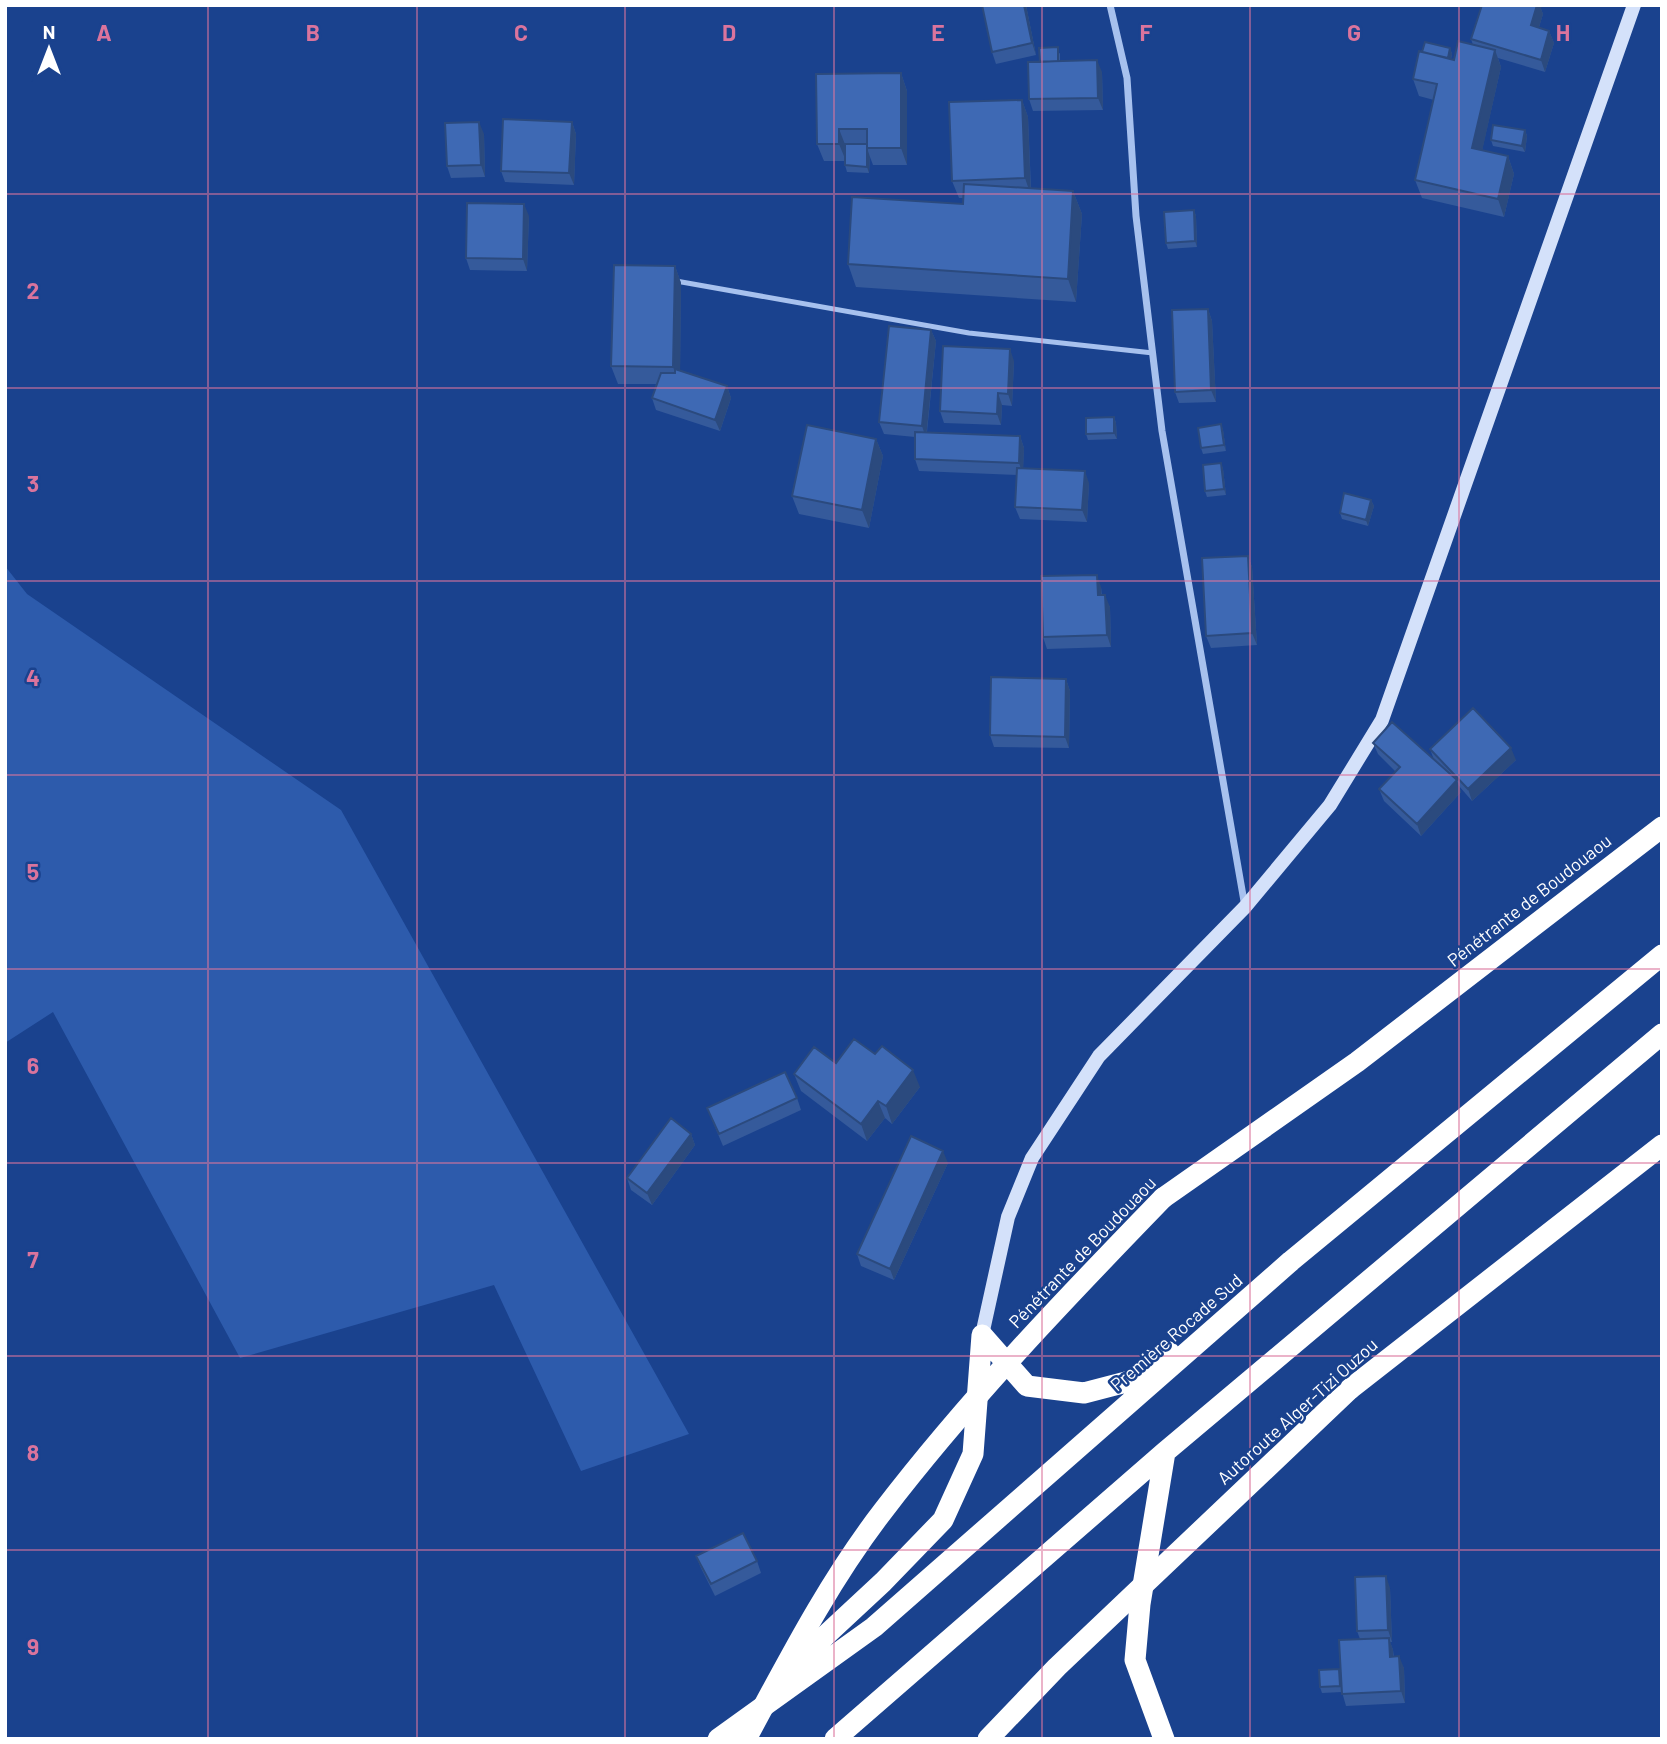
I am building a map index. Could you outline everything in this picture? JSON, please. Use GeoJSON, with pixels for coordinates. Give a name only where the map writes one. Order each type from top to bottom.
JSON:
{"type":"FeatureCollection","features":[{"type":"Feature","properties":{"kind":"highway","name":"Pénétrante de Boudouaou"},"geometry":{"type":"LineString","coordinates":[[746,1739],[805,1629],[882,1512],[1051,1314],[1163,1198],[1357,1062],[1662,827]]}},
{"type":"Feature","properties":{"kind":"highway","name":"Première Rocade Sud"},"geometry":{"type":"LineString","coordinates":[[716,1739],[874,1627],[1292,1261],[1662,955]]}},
{"type":"Feature","properties":{"kind":"highway"},"geometry":{"type":"LineString","coordinates":[[835,1739],[1165,1451],[1662,1034]]}},
{"type":"Feature","properties":{"kind":"highway","name":"Autoroute Alger-Tizi Ouzou"},"geometry":{"type":"LineString","coordinates":[[988,1739],[1057,1667],[1350,1389],[1662,1145]]}},
{"type":"Feature","properties":{"kind":"highway"},"geometry":{"type":"LineString","coordinates":[[982,1335],[1027,1386],[1084,1393],[1130,1381],[1292,1261]]}},
{"type":"Feature","properties":{"kind":"highway"},"geometry":{"type":"LineString","coordinates":[[716,1739],[883,1582],[943,1520],[973,1454],[982,1335]]}},
{"type":"Feature","properties":{"kind":"highway"},"geometry":{"type":"LineString","coordinates":[[1164,1739],[1135,1660],[1140,1604],[1165,1451]]}},
{"type":"Feature","properties":{"kind":"main road"},"geometry":{"type":"LineString","coordinates":[[982,1335],[1008,1217],[1032,1158],[1100,1056],[1245,907],[1330,806],[1382,720],[1634,5]]}},
{"type":"Feature","properties":{"kind":"street"},"geometry":{"type":"LineString","coordinates":[[1110,5],[1127,78],[1136,216],[1162,431],[1245,907]]}},
{"type":"Feature","properties":{"kind":"lane"},"geometry":{"type":"LineString","coordinates":[[662,279],[969,333],[1153,353]]}},
{"type":"Feature","properties":{"kind":"shaded area"},"geometry":{"type":"Polygon","coordinates":[[[5,566],[27,594],[341,810],[689,1434],[581,1471],[494,1285],[240,1358],[53,1012],[5,1043],[5,566]]]}},
{"type":"Feature","properties":{"kind":"building"},"geometry":{"type":"Polygon","coordinates":[[[982,5],[1024,5],[1032,43],[992,52],[982,5]]]}},
{"type":"Feature","properties":{"kind":"building"},"geometry":{"type":"Polygon","coordinates":[[[1482,5],[1537,5],[1531,25],[1549,31],[1541,60],[1471,39],[1482,5]]]}},
{"type":"Feature","properties":{"kind":"building"},"geometry":{"type":"Polygon","coordinates":[[[1458,41],[1495,50],[1472,148],[1508,156],[1498,199],[1415,180],[1437,84],[1413,79],[1419,51],[1454,60],[1458,41]]]}},
{"type":"Feature","properties":{"kind":"building"},"geometry":{"type":"Polygon","coordinates":[[[1425,42],[1450,48],[1448,58],[1422,52],[1425,42]]]}},
{"type":"Feature","properties":{"kind":"building"},"geometry":{"type":"Polygon","coordinates":[[[1058,47],[1058,61],[1040,62],[1039,48],[1058,47]]]}},
{"type":"Feature","properties":{"kind":"building"},"geometry":{"type":"Polygon","coordinates":[[[1097,60],[1098,98],[1029,99],[1028,62],[1097,60]]]}},
{"type":"Feature","properties":{"kind":"building"},"geometry":{"type":"Polygon","coordinates":[[[901,73],[901,148],[867,148],[867,129],[839,129],[839,144],[817,144],[816,74],[901,73]]]}},
{"type":"Feature","properties":{"kind":"building"},"geometry":{"type":"Polygon","coordinates":[[[1022,100],[1025,178],[952,181],[949,102],[1022,100]]]}},
{"type":"Feature","properties":{"kind":"building"},"geometry":{"type":"Polygon","coordinates":[[[503,119],[572,122],[569,173],[501,171],[503,119]]]}},
{"type":"Feature","properties":{"kind":"building"},"geometry":{"type":"Polygon","coordinates":[[[479,122],[481,165],[447,166],[445,123],[479,122]]]}},
{"type":"Feature","properties":{"kind":"building"},"geometry":{"type":"Polygon","coordinates":[[[1493,125],[1525,130],[1522,146],[1491,140],[1493,125]]]}},
{"type":"Feature","properties":{"kind":"building"},"geometry":{"type":"Polygon","coordinates":[[[845,144],[867,144],[867,167],[845,165],[845,144]]]}},
{"type":"Feature","properties":{"kind":"building"},"geometry":{"type":"Polygon","coordinates":[[[964,184],[1073,191],[1068,279],[848,264],[852,197],[963,204],[964,184]]]}},
{"type":"Feature","properties":{"kind":"building"},"geometry":{"type":"Polygon","coordinates":[[[467,203],[524,204],[523,259],[466,258],[467,203]]]}},
{"type":"Feature","properties":{"kind":"building"},"geometry":{"type":"Polygon","coordinates":[[[1194,210],[1195,241],[1166,243],[1164,212],[1194,210]]]}},
{"type":"Feature","properties":{"kind":"building"},"geometry":{"type":"Polygon","coordinates":[[[614,265],[675,266],[673,367],[611,366],[614,265]]]}},
{"type":"Feature","properties":{"kind":"building"},"geometry":{"type":"Polygon","coordinates":[[[1208,309],[1211,390],[1175,392],[1172,310],[1208,309]]]}},
{"type":"Feature","properties":{"kind":"building"},"geometry":{"type":"Polygon","coordinates":[[[889,326],[931,330],[922,426],[879,422],[889,326]]]}},
{"type":"Feature","properties":{"kind":"building"},"geometry":{"type":"Polygon","coordinates":[[[943,346],[1010,349],[1008,394],[998,393],[997,414],[940,411],[943,346]]]}},
{"type":"Feature","properties":{"kind":"building"},"geometry":{"type":"Polygon","coordinates":[[[675,369],[727,386],[715,420],[652,398],[661,373],[675,373],[675,369]]]}},
{"type":"Feature","properties":{"kind":"building"},"geometry":{"type":"Polygon","coordinates":[[[1114,417],[1114,433],[1086,434],[1086,418],[1114,417]]]}},
{"type":"Feature","properties":{"kind":"building"},"geometry":{"type":"Polygon","coordinates":[[[1221,424],[1224,445],[1201,448],[1198,428],[1221,424]]]}},
{"type":"Feature","properties":{"kind":"building"},"geometry":{"type":"Polygon","coordinates":[[[807,425],[876,439],[862,510],[792,496],[807,425]]]}},
{"type":"Feature","properties":{"kind":"building"},"geometry":{"type":"Polygon","coordinates":[[[915,432],[1020,436],[1019,463],[915,459],[915,432]]]}},
{"type":"Feature","properties":{"kind":"building"},"geometry":{"type":"Polygon","coordinates":[[[1221,463],[1224,489],[1205,491],[1203,465],[1221,463]]]}},
{"type":"Feature","properties":{"kind":"building"},"geometry":{"type":"Polygon","coordinates":[[[1017,468],[1085,471],[1082,510],[1015,507],[1017,468]]]}},
{"type":"Feature","properties":{"kind":"building"},"geometry":{"type":"Polygon","coordinates":[[[1344,493],[1371,500],[1366,520],[1340,513],[1344,493]]]}},
{"type":"Feature","properties":{"kind":"building"},"geometry":{"type":"Polygon","coordinates":[[[1248,556],[1252,633],[1206,636],[1202,558],[1248,556]]]}},
{"type":"Feature","properties":{"kind":"building"},"geometry":{"type":"Polygon","coordinates":[[[1097,575],[1098,595],[1105,595],[1107,635],[1043,637],[1041,576],[1097,575]]]}},
{"type":"Feature","properties":{"kind":"building"},"geometry":{"type":"Polygon","coordinates":[[[991,677],[1066,679],[1065,737],[990,735],[991,677]]]}},
{"type":"Feature","properties":{"kind":"building"},"geometry":{"type":"Polygon","coordinates":[[[1473,708],[1511,748],[1468,789],[1430,749],[1473,708]]]}},
{"type":"Feature","properties":{"kind":"building"},"geometry":{"type":"Polygon","coordinates":[[[1392,722],[1457,780],[1417,824],[1379,789],[1400,767],[1373,743],[1392,722]]]}},
{"type":"Feature","properties":{"kind":"building"},"geometry":{"type":"Polygon","coordinates":[[[854,1039],[875,1054],[882,1046],[913,1070],[886,1106],[878,1101],[861,1124],[794,1074],[814,1047],[836,1063],[854,1039]]]}},
{"type":"Feature","properties":{"kind":"building"},"geometry":{"type":"Polygon","coordinates":[[[785,1072],[797,1098],[719,1134],[707,1108],[785,1072]]]}},
{"type":"Feature","properties":{"kind":"building"},"geometry":{"type":"Polygon","coordinates":[[[671,1118],[691,1134],[647,1193],[627,1178],[671,1118]]]}},
{"type":"Feature","properties":{"kind":"building"},"geometry":{"type":"Polygon","coordinates":[[[911,1136],[943,1151],[890,1269],[857,1254],[911,1136]]]}},
{"type":"Feature","properties":{"kind":"building"},"geometry":{"type":"Polygon","coordinates":[[[743,1533],[757,1561],[711,1584],[696,1556],[743,1533]]]}},
{"type":"Feature","properties":{"kind":"building"},"geometry":{"type":"Polygon","coordinates":[[[1386,1576],[1388,1630],[1357,1631],[1355,1577],[1386,1576]]]}},
{"type":"Feature","properties":{"kind":"building"},"geometry":{"type":"Polygon","coordinates":[[[1389,1638],[1390,1657],[1399,1656],[1401,1691],[1342,1694],[1339,1640],[1389,1638]]]}},
{"type":"Feature","properties":{"kind":"building"},"geometry":{"type":"Polygon","coordinates":[[[1339,1669],[1340,1686],[1320,1687],[1319,1670],[1339,1669]]]}}]}
